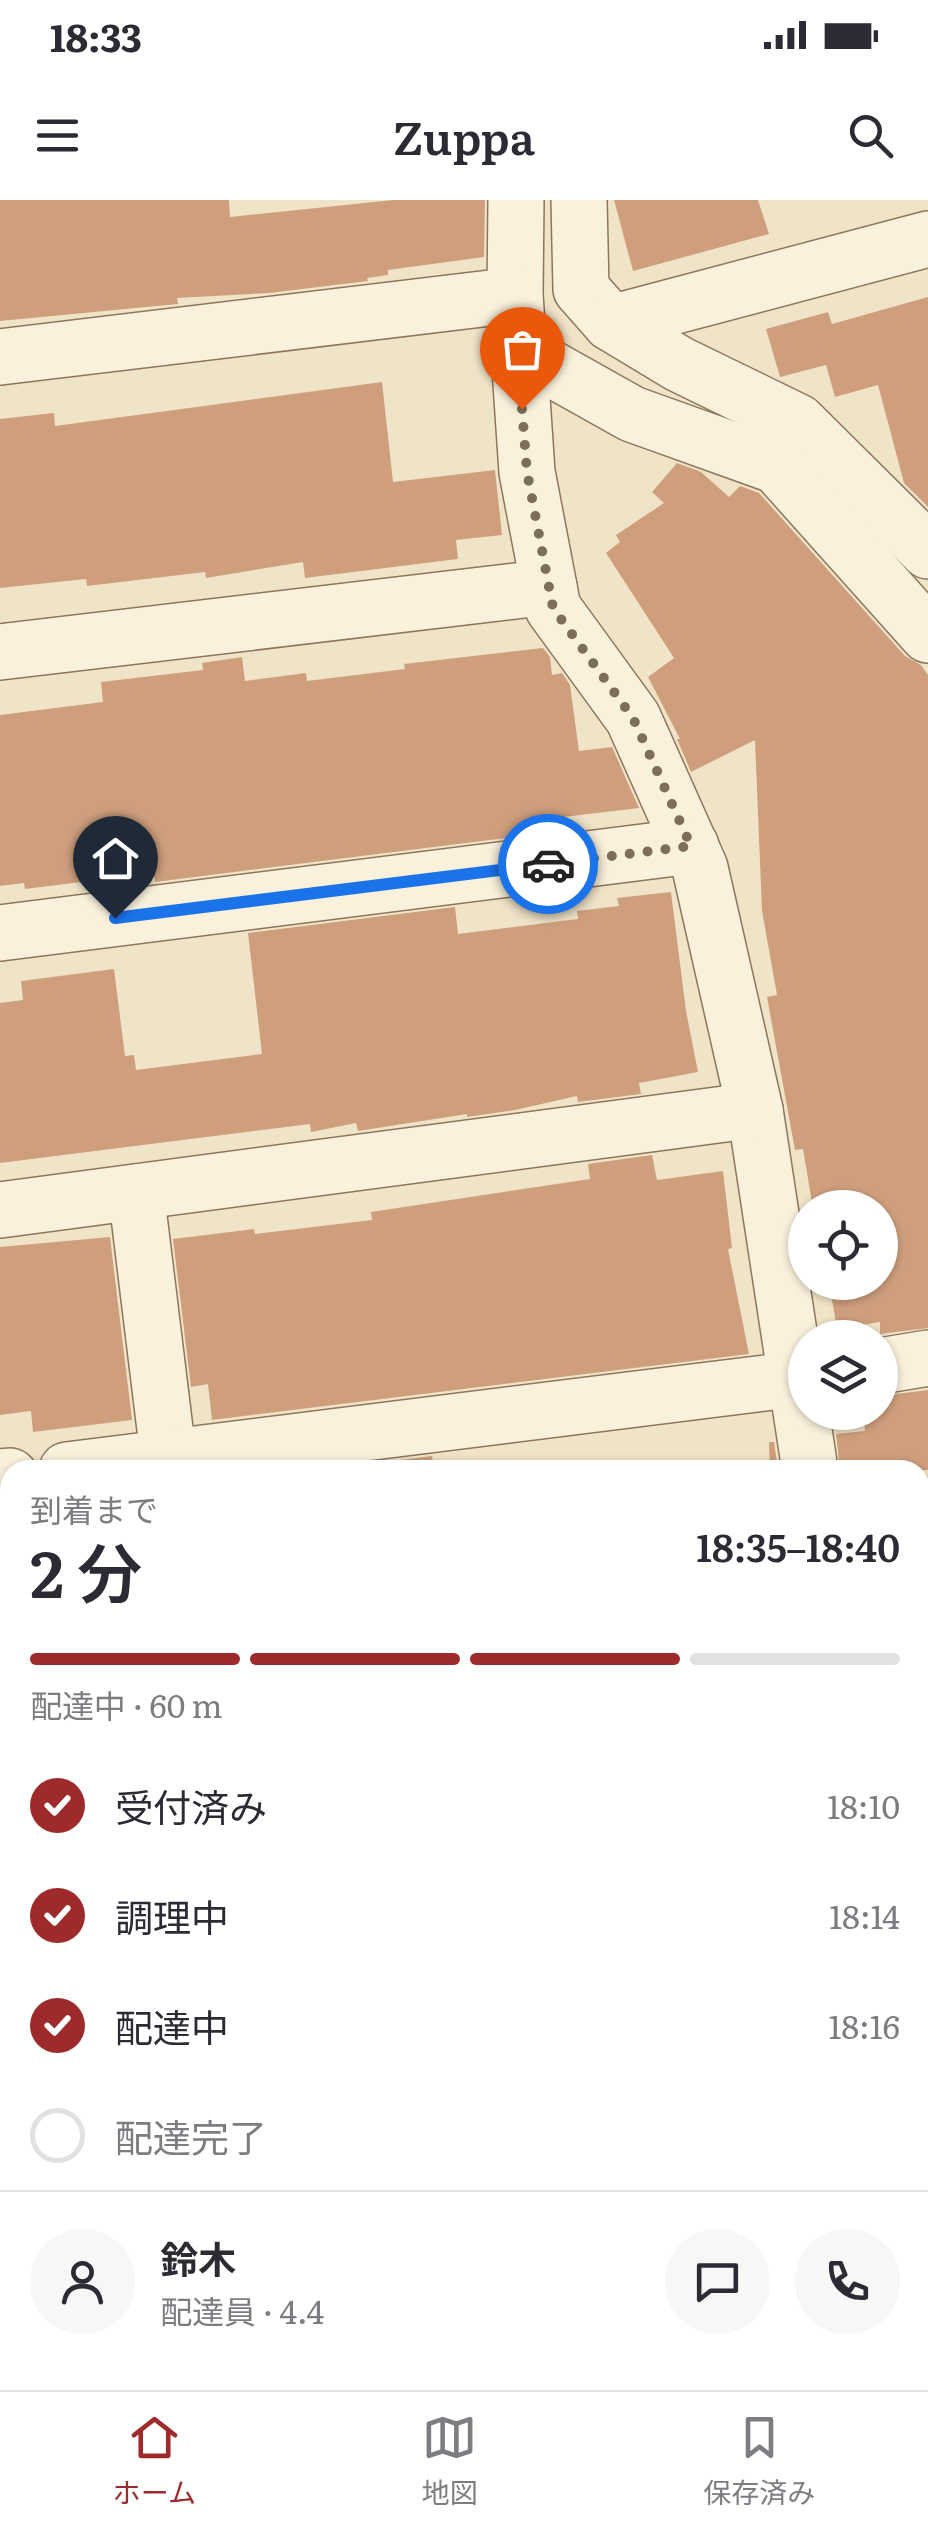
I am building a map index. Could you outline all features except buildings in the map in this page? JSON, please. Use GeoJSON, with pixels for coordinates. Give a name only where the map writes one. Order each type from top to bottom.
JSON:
{"type":"FeatureCollection","features":[{"type":"Feature","properties":{"kind":"street"},"geometry":{"type":"LineString","coordinates":[[516,200],[514,295],[527,472],[553,608],[633,718],[700,868],[754,1110],[790,1320]]}},
{"type":"Feature","properties":{"kind":"street"},"geometry":{"type":"LineString","coordinates":[[579,200],[581,289],[611,322],[678,364],[798,422],[928,550]]}},
{"type":"Feature","properties":{"kind":"street"},"geometry":{"type":"LineString","coordinates":[[611,322],[928,240]]}},
{"type":"Feature","properties":{"kind":"street"},"geometry":{"type":"LineString","coordinates":[[0,357],[514,295]]}},
{"type":"Feature","properties":{"kind":"street"},"geometry":{"type":"LineString","coordinates":[[518,350],[632,414],[777,466],[928,635]]}},
{"type":"Feature","properties":{"kind":"street"},"geometry":{"type":"LineString","coordinates":[[0,652],[549,587]]}},
{"type":"Feature","properties":{"kind":"street"},"geometry":{"type":"LineString","coordinates":[[0,932],[691,846]]}},
{"type":"Feature","properties":{"kind":"street"},"geometry":{"type":"LineString","coordinates":[[0,1210],[754,1110]]}},
{"type":"Feature","properties":{"kind":"street"},"geometry":{"type":"LineString","coordinates":[[136,1192],[169,1460]]}},
{"type":"Feature","properties":{"kind":"street"},"geometry":{"type":"LineString","coordinates":[[898,1363],[928,1358]]}},
{"type":"Feature","properties":{"kind":"street"},"geometry":{"type":"LineString","coordinates":[[199,1460],[788,1381]]}},
{"type":"Feature","properties":{"kind":"street"},"geometry":{"type":"LineString","coordinates":[[806,1430],[809,1460]]}},
{"type":"Feature","properties":{"kind":"way so far"},"geometry":{"type":"LineString","coordinates":[[522,409],[527,472],[553,608],[633,718],[691,846],[548,864]]}},
{"type":"Feature","properties":{"kind":"route"},"geometry":{"type":"LineString","coordinates":[[115,918],[548,864]]}}]}
